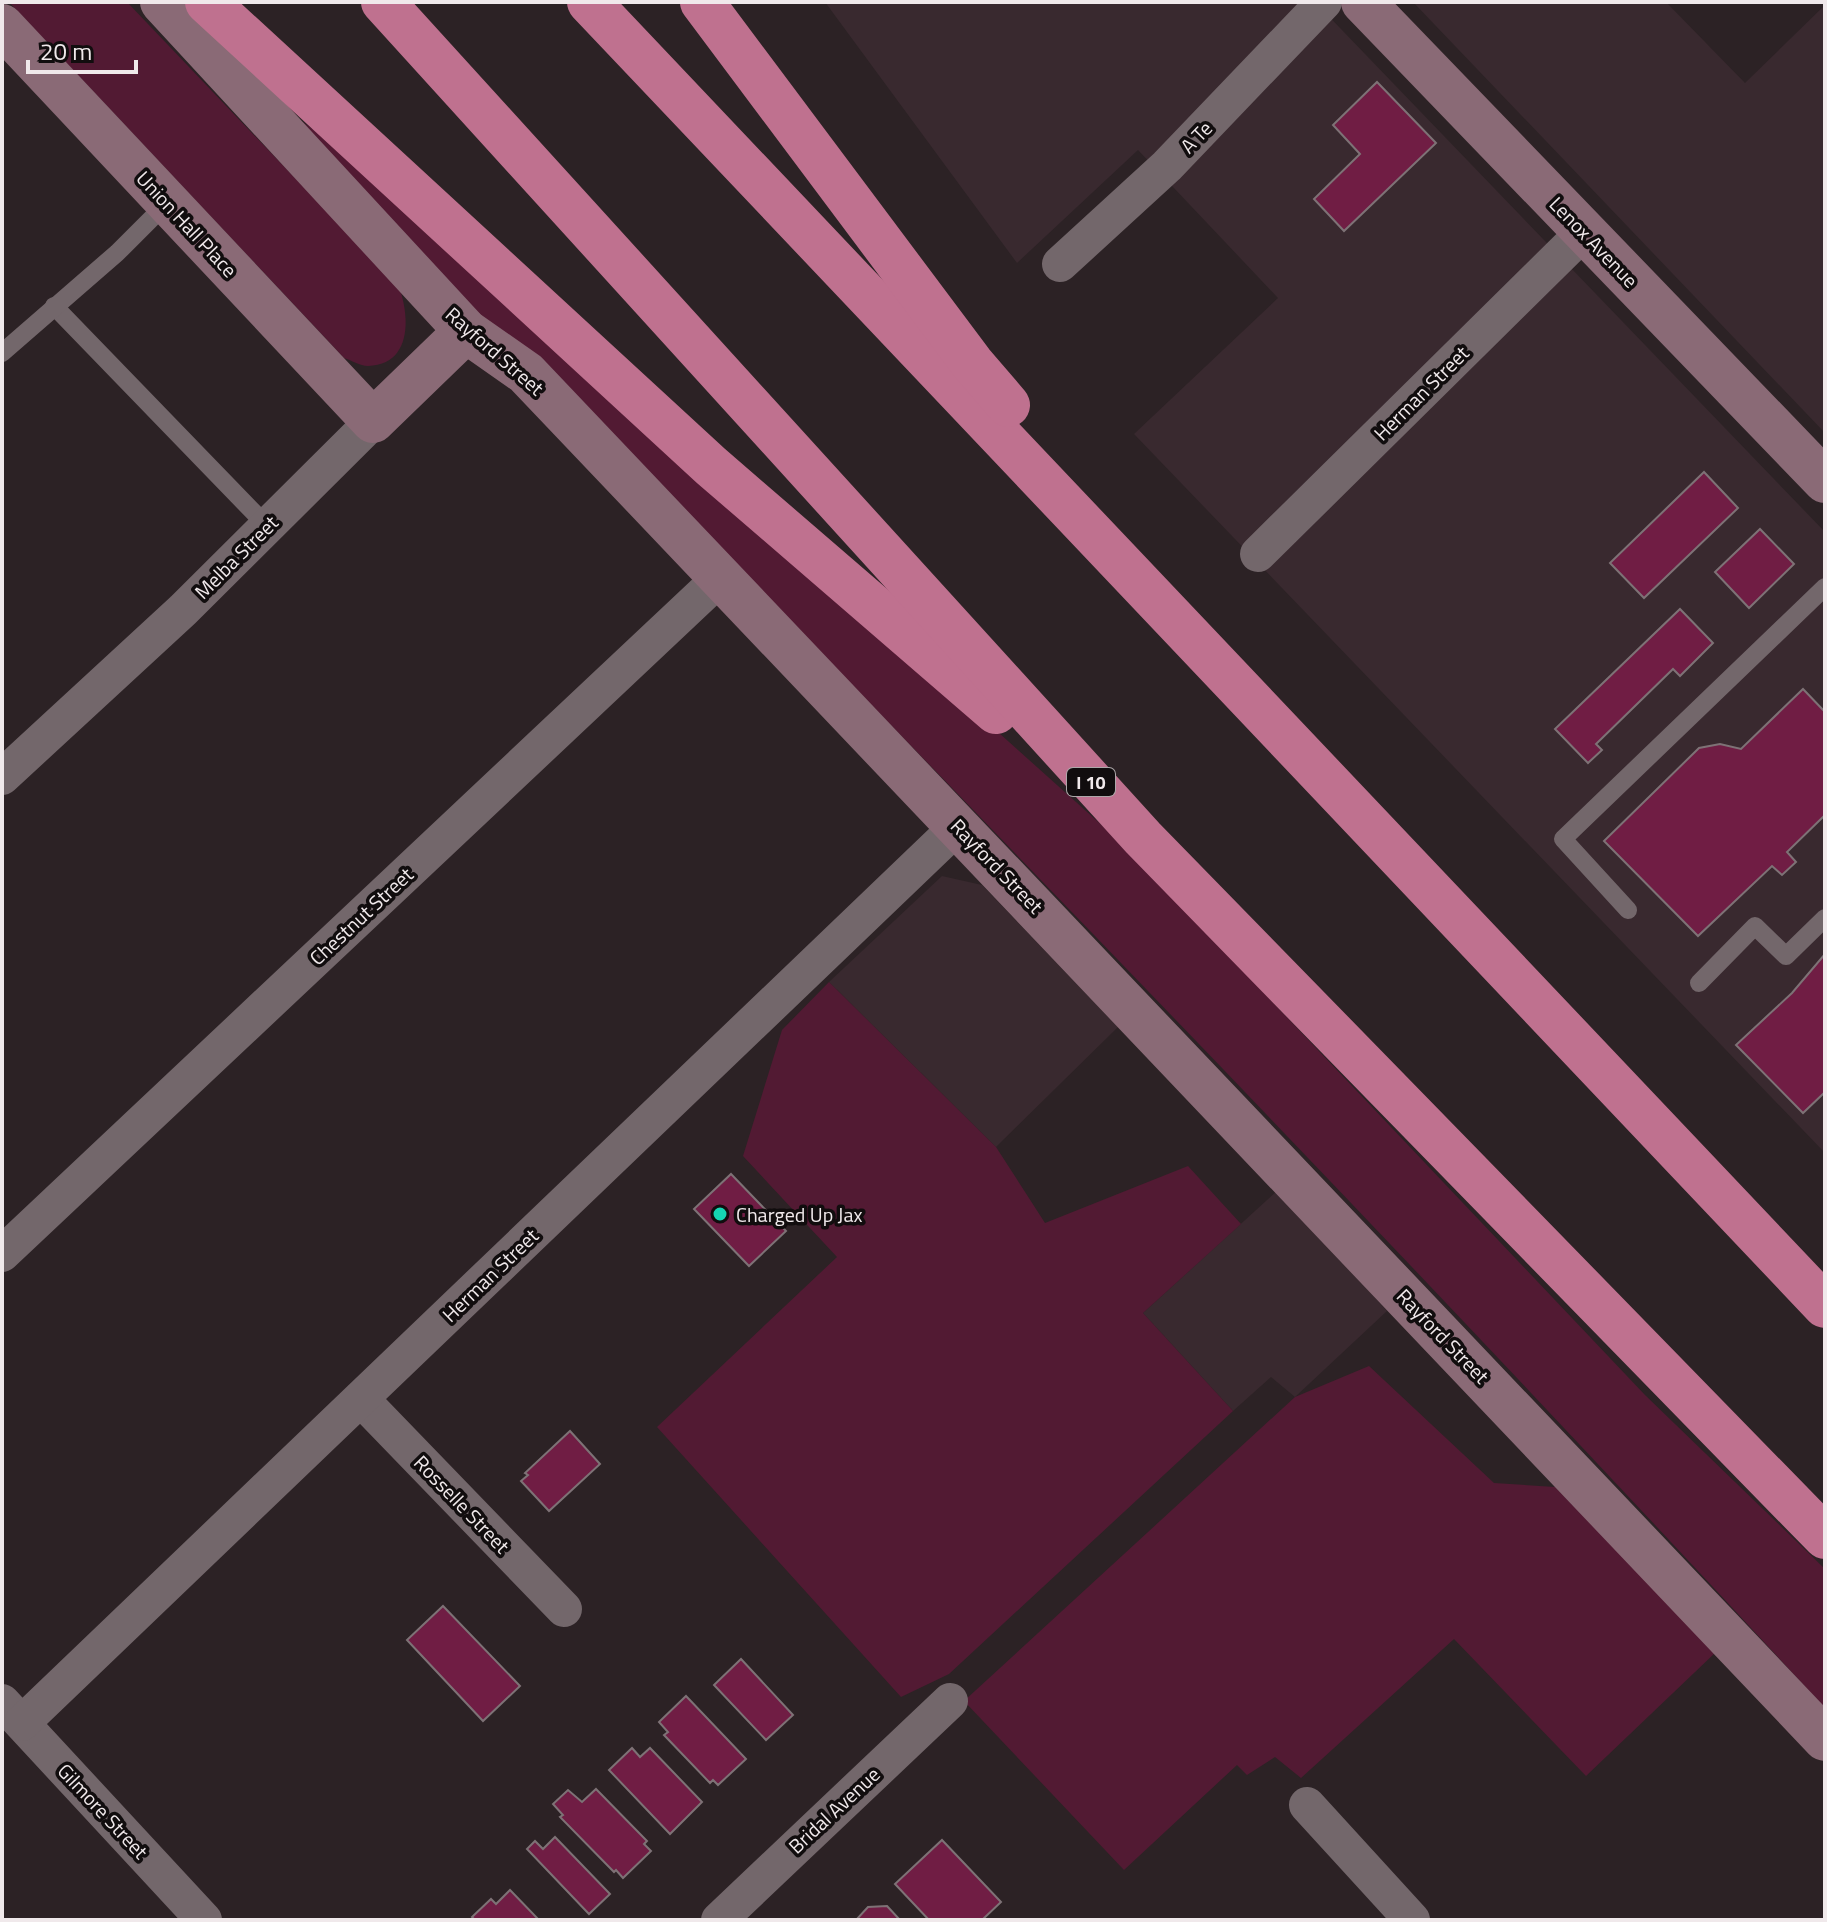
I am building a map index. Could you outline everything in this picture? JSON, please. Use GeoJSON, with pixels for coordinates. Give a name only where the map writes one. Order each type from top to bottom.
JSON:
{"type":"FeatureCollection","features":[{"type":"Feature","properties":{"kind":"highway"},"geometry":{"type":"LineString","coordinates":[[207,2],[711,466],[1143,838]]}},
{"type":"Feature","properties":{"kind":"highway","name":"I 10"},"geometry":{"type":"LineString","coordinates":[[383,2],[1143,838],[1825,1537]]}},
{"type":"Feature","properties":{"kind":"highway"},"geometry":{"type":"LineString","coordinates":[[589,2],[1825,1306]]}},
{"type":"Feature","properties":{"kind":"highway"},"geometry":{"type":"LineString","coordinates":[[702,2],[972,363],[1352,809]]}},
{"type":"Feature","properties":{"kind":"street","name":"Rayford Street"},"geometry":{"type":"LineString","coordinates":[[162,2],[466,331],[526,373],[1825,1739]]}},
{"type":"Feature","properties":{"kind":"street","name":"A Te"},"geometry":{"type":"LineString","coordinates":[[1060,264],[1167,166],[1324,2]]}},
{"type":"Feature","properties":{"kind":"street","name":"Lenox Avenue"},"geometry":{"type":"LineString","coordinates":[[1363,2],[1825,481]]}},
{"type":"Feature","properties":{"kind":"street","name":"Union Hall Place"},"geometry":{"type":"LineString","coordinates":[[2,26],[373,421]]}},
{"type":"Feature","properties":{"kind":"street","name":"Herman Street"},"geometry":{"type":"LineString","coordinates":[[1258,554],[1584,232]]}},
{"type":"Feature","properties":{"kind":"street","name":"Melba Street"},"geometry":{"type":"LineString","coordinates":[[2,777],[183,610],[466,331]]}},
{"type":"Feature","properties":{"kind":"street","name":"Chestnut Street"},"geometry":{"type":"LineString","coordinates":[[2,1254],[721,577]]}},
{"type":"Feature","properties":{"kind":"street","name":"Herman Street"},"geometry":{"type":"LineString","coordinates":[[12,1712],[361,1399],[958,826]]}},
{"type":"Feature","properties":{"kind":"street","name":"Rosselle Street"},"geometry":{"type":"LineString","coordinates":[[361,1399],[564,1609]]}},
{"type":"Feature","properties":{"kind":"street","name":"Bridal Avenue"},"geometry":{"type":"LineString","coordinates":[[719,1920],[950,1701]]}},
{"type":"Feature","properties":{"kind":"street","name":"Gilmore Street"},"geometry":{"type":"LineString","coordinates":[[12,1712],[204,1920]]}},
{"type":"Feature","properties":{"kind":"street"},"geometry":{"type":"LineString","coordinates":[[1307,1805],[1412,1920]]}},
{"type":"Feature","properties":{"kind":"lane"},"geometry":{"type":"LineString","coordinates":[[2,353],[117,253],[168,202]]}},
{"type":"Feature","properties":{"kind":"lane"},"geometry":{"type":"LineString","coordinates":[[54,306],[267,526]]}},
{"type":"Feature","properties":{"kind":"lane"},"geometry":{"type":"LineString","coordinates":[[1628,910],[1563,839],[1825,587]]}},
{"type":"Feature","properties":{"kind":"lane"},"geometry":{"type":"LineString","coordinates":[[1699,983],[1755,926],[1786,956],[1825,918]]}},
{"type":"Feature","properties":{"kind":"shaded area"},"geometry":{"type":"Polygon","coordinates":[[[9,2],[127,2],[399,287],[406,324],[400,348],[393,357],[382,364],[368,366],[344,358],[9,2]]]}},
{"type":"Feature","properties":{"kind":"shaded area"},"geometry":{"type":"Polygon","coordinates":[[[825,2],[1315,2],[1825,532],[1825,1153],[1134,434],[1278,298],[1138,150],[1017,263],[825,2]]]}},
{"type":"Feature","properties":{"kind":"shaded area"},"geometry":{"type":"Polygon","coordinates":[[[1413,2],[1666,2],[1745,83],[1825,5],[1825,433],[1413,2]]]}},
{"type":"Feature","properties":{"kind":"shaded area"},"geometry":{"type":"Polygon","coordinates":[[[288,112],[350,155],[668,436],[1164,881],[1249,969],[1262,991],[1645,1395],[1825,1569],[1825,1708],[1513,1373],[1197,1042],[560,385],[492,331],[288,112]]]}},
{"type":"Feature","properties":{"kind":"shaded area"},"geometry":{"type":"Polygon","coordinates":[[[942,876],[982,885],[1118,1027],[996,1147],[829,982],[942,876]]]}},
{"type":"Feature","properties":{"kind":"shaded area"},"geometry":{"type":"Polygon","coordinates":[[[829,982],[996,1147],[1045,1223],[1188,1166],[1241,1224],[1143,1313],[1233,1411],[949,1674],[901,1697],[657,1427],[837,1257],[743,1156],[782,1030],[829,982]]]}},
{"type":"Feature","properties":{"kind":"shaded area"},"geometry":{"type":"Polygon","coordinates":[[[1278,1190],[1387,1311],[1295,1397],[1271,1377],[1233,1411],[1143,1313],[1278,1190]]]}},
{"type":"Feature","properties":{"kind":"shaded area"},"geometry":{"type":"Polygon","coordinates":[[[1369,1366],[1494,1483],[1555,1487],[1716,1652],[1586,1776],[1454,1639],[1301,1778],[1275,1757],[1247,1775],[1237,1765],[1124,1870],[964,1701],[1295,1397],[1369,1366]]]}},
{"type":"Feature","properties":{"kind":"building"},"geometry":{"type":"Polygon","coordinates":[[[1377,82],[1436,143],[1344,231],[1314,199],[1360,154],[1333,125],[1377,82]]]}},
{"type":"Feature","properties":{"kind":"building"},"geometry":{"type":"Polygon","coordinates":[[[1704,472],[1738,508],[1644,598],[1610,563],[1704,472]]]}},
{"type":"Feature","properties":{"kind":"building"},"geometry":{"type":"Polygon","coordinates":[[[1760,529],[1794,564],[1749,608],[1715,572],[1760,529]]]}},
{"type":"Feature","properties":{"kind":"building"},"geometry":{"type":"Polygon","coordinates":[[[1680,609],[1713,643],[1680,676],[1673,669],[1596,744],[1602,750],[1588,763],[1555,729],[1680,609]]]}},
{"type":"Feature","properties":{"kind":"building"},"geometry":{"type":"Polygon","coordinates":[[[1803,689],[1825,712],[1825,815],[1787,852],[1796,862],[1782,875],[1772,866],[1698,936],[1604,841],[1699,748],[1720,744],[1741,749],[1803,689]]]}},
{"type":"Feature","properties":{"kind":"building"},"geometry":{"type":"Polygon","coordinates":[[[1825,954],[1825,1092],[1803,1113],[1736,1045],[1792,993],[1825,954]]]}},
{"type":"Feature","properties":{"kind":"building"},"geometry":{"type":"Polygon","coordinates":[[[731,1174],[786,1231],[749,1266],[694,1209],[731,1174]]]}},
{"type":"Feature","properties":{"kind":"building"},"geometry":{"type":"Polygon","coordinates":[[[570,1431],[600,1464],[549,1511],[521,1481],[528,1475],[525,1473],[570,1431]]]}},
{"type":"Feature","properties":{"kind":"building"},"geometry":{"type":"Polygon","coordinates":[[[443,1606],[520,1686],[483,1721],[407,1640],[443,1606]]]}},
{"type":"Feature","properties":{"kind":"building"},"geometry":{"type":"Polygon","coordinates":[[[741,1659],[793,1715],[766,1740],[714,1685],[741,1659]]]}},
{"type":"Feature","properties":{"kind":"building"},"geometry":{"type":"Polygon","coordinates":[[[686,1696],[746,1759],[718,1785],[713,1780],[710,1783],[664,1735],[668,1732],[659,1722],[686,1696]]]}},
{"type":"Feature","properties":{"kind":"building"},"geometry":{"type":"Polygon","coordinates":[[[632,1748],[640,1757],[650,1748],[702,1802],[670,1834],[609,1770],[632,1748]]]}},
{"type":"Feature","properties":{"kind":"building"},"geometry":{"type":"Polygon","coordinates":[[[596,1789],[647,1841],[644,1844],[651,1851],[623,1878],[560,1817],[563,1815],[553,1804],[568,1790],[582,1802],[596,1789]]]}},
{"type":"Feature","properties":{"kind":"building"},"geometry":{"type":"Polygon","coordinates":[[[555,1837],[610,1894],[589,1914],[527,1849],[535,1841],[543,1849],[555,1837]]]}},
{"type":"Feature","properties":{"kind":"building"},"geometry":{"type":"Polygon","coordinates":[[[942,1840],[1001,1902],[982,1920],[929,1920],[895,1884],[942,1840]]]}},
{"type":"Feature","properties":{"kind":"building"},"geometry":{"type":"Polygon","coordinates":[[[510,1890],[539,1920],[475,1920],[472,1917],[491,1899],[496,1904],[510,1890]]]}},
{"type":"Feature","properties":{"kind":"building"},"geometry":{"type":"Polygon","coordinates":[[[887,1906],[900,1920],[856,1920],[868,1907],[887,1906]]]}},
{"type":"Feature","properties":{"kind":"place","name":"Charged Up Jax"},"geometry":{"type":"Point","coordinates":[720,1214]}}]}
